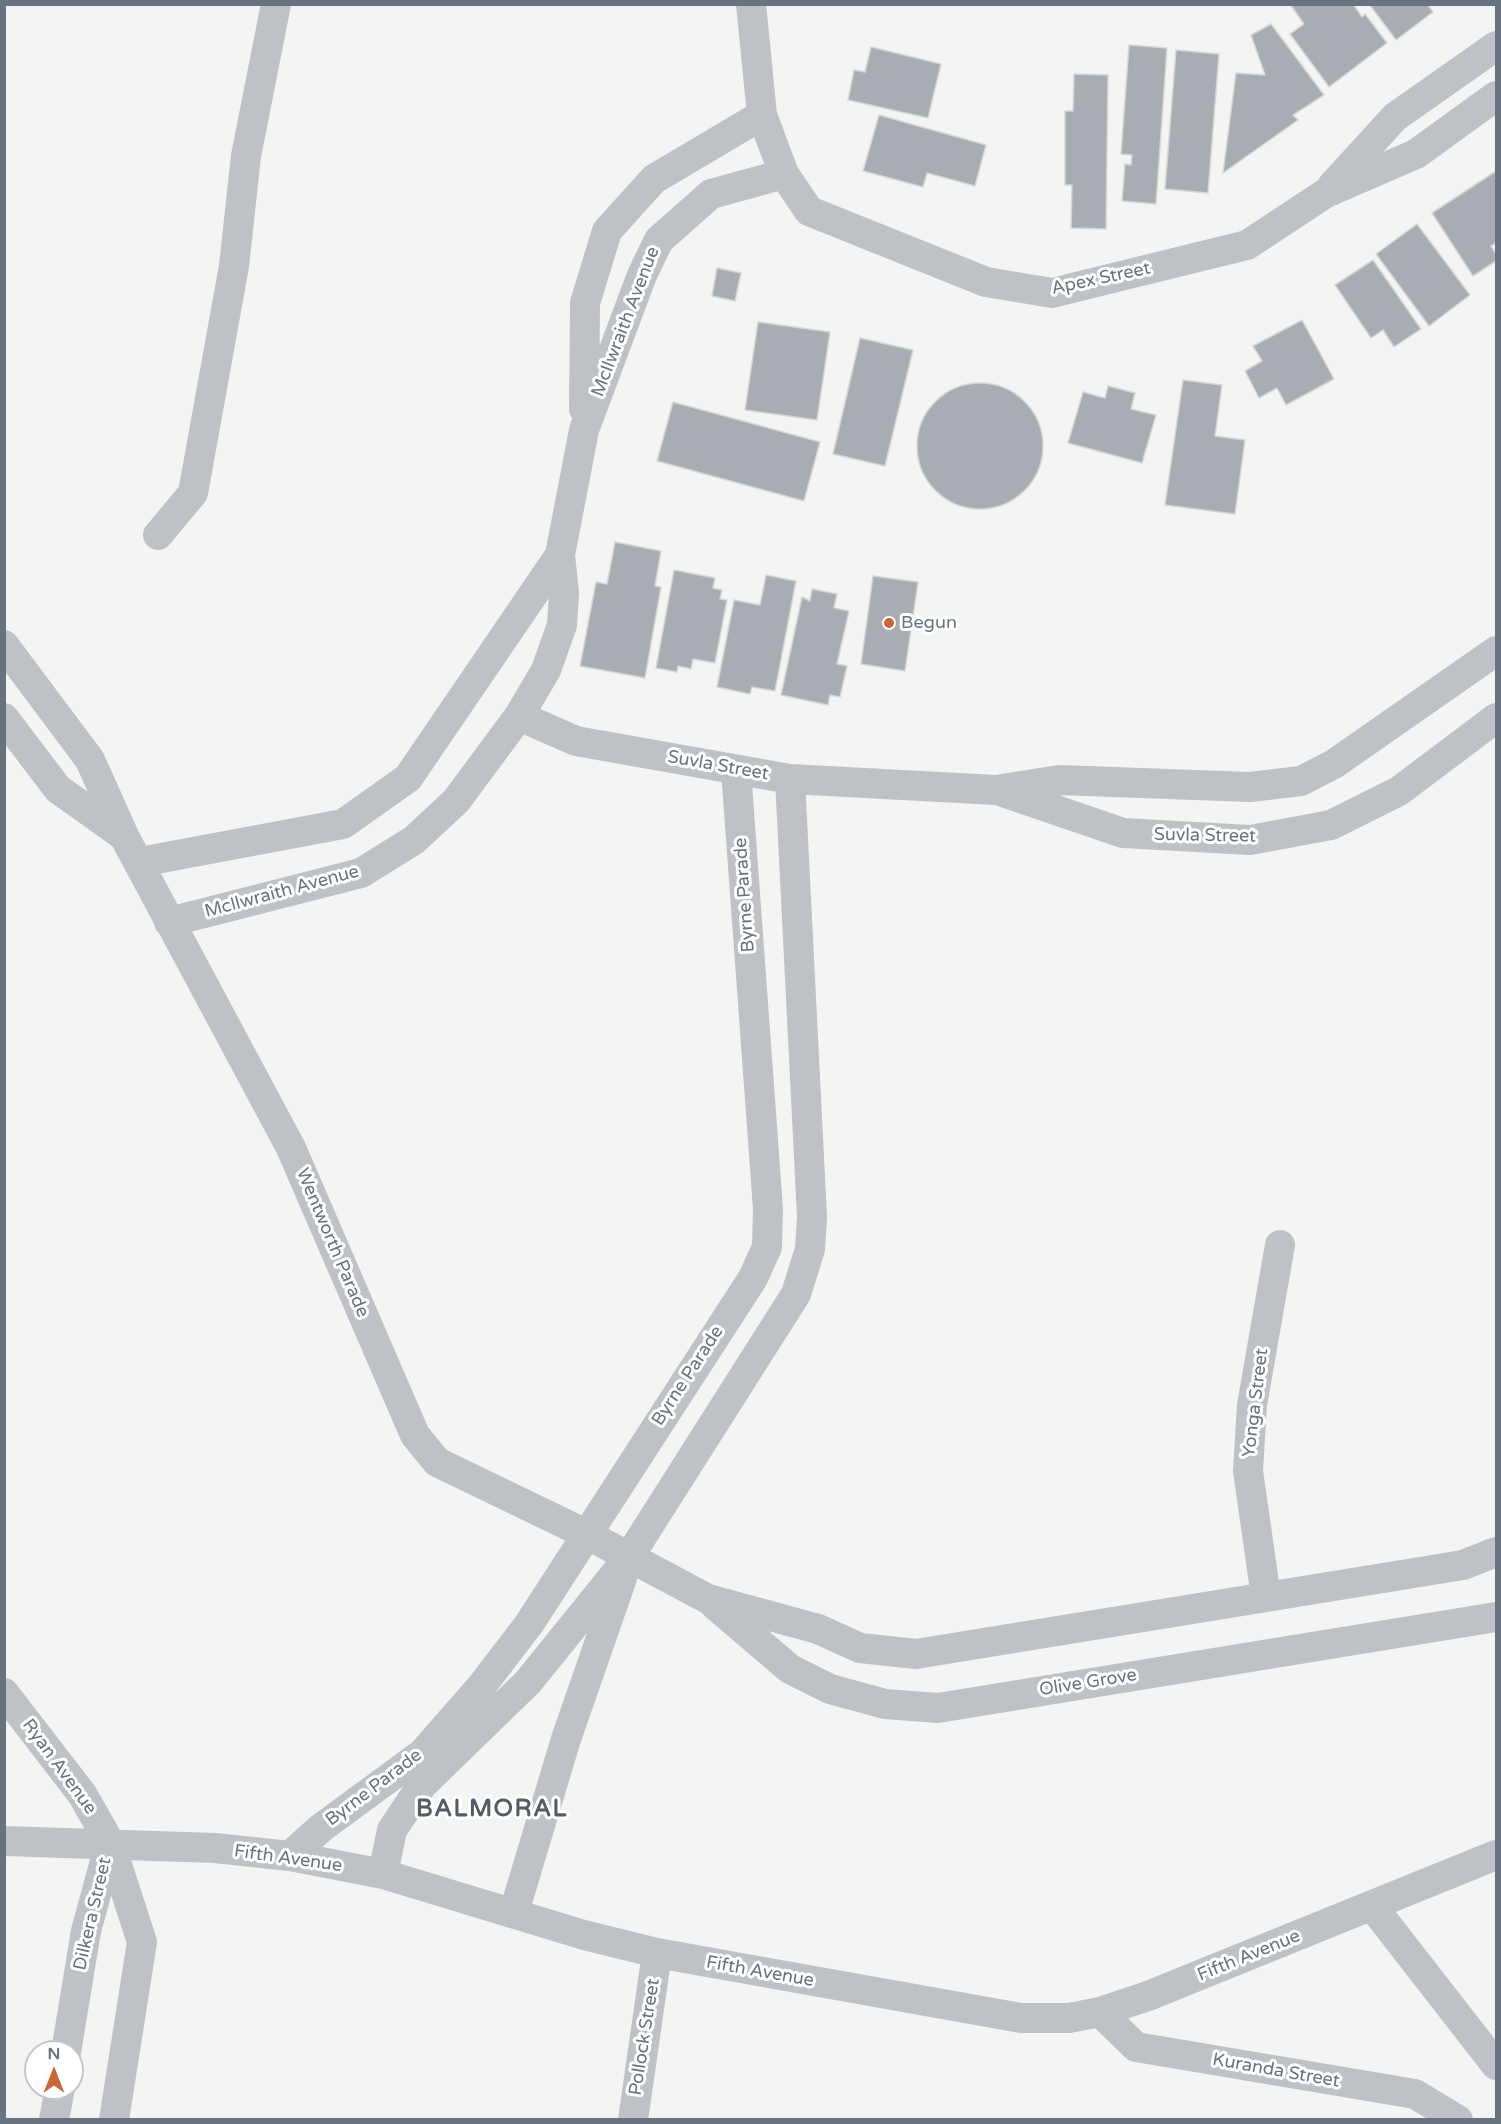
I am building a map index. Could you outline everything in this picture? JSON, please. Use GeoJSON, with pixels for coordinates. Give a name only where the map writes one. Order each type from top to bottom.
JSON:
{"type":"FeatureCollection","features":[{"type":"Feature","properties":{"kind":"street"},"geometry":{"type":"LineString","coordinates":[[158,535],[193,493],[234,266],[246,156],[276,4]]}},
{"type":"Feature","properties":{"kind":"street"},"geometry":{"type":"LineString","coordinates":[[752,4],[762,116],[784,174]]}},
{"type":"Feature","properties":{"kind":"street","name":"Apex Street"},"geometry":{"type":"LineString","coordinates":[[1326,192],[1395,117],[1497,46]]}},
{"type":"Feature","properties":{"kind":"street","name":"Apex Street"},"geometry":{"type":"LineString","coordinates":[[784,174],[809,211],[986,282],[1052,292],[1247,245],[1326,192],[1416,154],[1497,96]]}},
{"type":"Feature","properties":{"kind":"street","name":"McIlwraith Avenue"},"geometry":{"type":"LineString","coordinates":[[584,430],[585,303],[607,231],[654,179],[762,116]]}},
{"type":"Feature","properties":{"kind":"street","name":"McIlwraith Avenue"},"geometry":{"type":"LineString","coordinates":[[169,922],[361,873],[414,840],[456,801],[519,716],[546,670],[562,625],[564,593],[560,555],[584,430],[642,275],[659,240],[711,194],[784,174]]}},
{"type":"Feature","properties":{"kind":"street","name":"McIlwraith Avenue"},"geometry":{"type":"LineString","coordinates":[[140,862],[343,824],[408,778],[560,555]]}},
{"type":"Feature","properties":{"kind":"street","name":"Wentworth Parade"},"geometry":{"type":"LineString","coordinates":[[4,645],[90,760],[123,836],[140,862],[169,922],[291,1148],[415,1435],[437,1462],[629,1557]]}},
{"type":"Feature","properties":{"kind":"street","name":"Suvla Street"},"geometry":{"type":"LineString","coordinates":[[519,716],[576,741],[790,779],[996,789],[1059,780],[1250,787],[1301,781],[1334,764],[1497,651]]}},
{"type":"Feature","properties":{"kind":"street","name":"Wentworth Parade"},"geometry":{"type":"LineString","coordinates":[[4,718],[58,789],[123,836]]}},
{"type":"Feature","properties":{"kind":"street","name":"Suvla Street"},"geometry":{"type":"LineString","coordinates":[[996,789],[1123,833],[1250,840],[1331,825],[1398,791],[1497,718]]}},
{"type":"Feature","properties":{"kind":"street","name":"Byrne Parade"},"geometry":{"type":"LineString","coordinates":[[290,1856],[321,1828],[423,1753],[480,1688],[522,1633],[753,1278],[767,1247],[768,1198],[736,770]]}},
{"type":"Feature","properties":{"kind":"street","name":"Byrne Parade"},"geometry":{"type":"LineString","coordinates":[[383,1874],[392,1830],[422,1785],[528,1682],[629,1557],[796,1294],[810,1250],[812,1217],[790,779]]}},
{"type":"Feature","properties":{"kind":"street","name":"Yonga Street"},"geometry":{"type":"LineString","coordinates":[[1266,1597],[1248,1471],[1252,1405],[1280,1245]]}},
{"type":"Feature","properties":{"kind":"street","name":"Olive Grove"},"geometry":{"type":"LineString","coordinates":[[708,1599],[818,1629],[860,1648],[916,1654],[1463,1565],[1497,1552]]}},
{"type":"Feature","properties":{"kind":"street","name":"Byrne Parade"},"geometry":{"type":"LineString","coordinates":[[514,1912],[566,1739],[629,1557]]}},
{"type":"Feature","properties":{"kind":"street","name":"Olive Grove"},"geometry":{"type":"LineString","coordinates":[[629,1557],[708,1599],[790,1669],[830,1689],[885,1704],[938,1708],[1494,1625]]}},
{"type":"Feature","properties":{"kind":"street","name":"Ryan Avenue"},"geometry":{"type":"LineString","coordinates":[[4,1693],[82,1794],[110,1843]]}},
{"type":"Feature","properties":{"kind":"street","name":"Fifth Avenue"},"geometry":{"type":"LineString","coordinates":[[4,1841],[215,1848],[290,1856],[383,1874],[584,1935],[657,1953],[1021,2018],[1069,2018],[1101,2012],[1148,1996],[1497,1855]]}},
{"type":"Feature","properties":{"kind":"street","name":"Dilkera Street"},"geometry":{"type":"LineString","coordinates":[[68,2040],[86,1930],[110,1843]]}},
{"type":"Feature","properties":{"kind":"street","name":"Dilkera Street"},"geometry":{"type":"LineString","coordinates":[[110,1843],[142,1942],[114,2120]]}},
{"type":"Feature","properties":{"kind":"street"},"geometry":{"type":"LineString","coordinates":[[1373,1907],[1497,2065]]}},
{"type":"Feature","properties":{"kind":"street","name":"Pollock Street"},"geometry":{"type":"LineString","coordinates":[[633,2120],[657,1953]]}},
{"type":"Feature","properties":{"kind":"street","name":"Kuranda Street"},"geometry":{"type":"LineString","coordinates":[[1101,2012],[1136,2047],[1415,2094],[1458,2120]]}},
{"type":"Feature","properties":{"kind":"street"},"geometry":{"type":"LineString","coordinates":[[54,2120],[58,2100]]}},
{"type":"Feature","properties":{"kind":"building"},"geometry":{"type":"Polygon","coordinates":[[[1290,4],[1353,4],[1362,17],[1365,14],[1387,43],[1329,87],[1290,34],[1304,24],[1290,4]]]}},
{"type":"Feature","properties":{"kind":"building"},"geometry":{"type":"Polygon","coordinates":[[[1369,4],[1427,4],[1433,12],[1396,40],[1369,4]]]}},
{"type":"Feature","properties":{"kind":"building"},"geometry":{"type":"Polygon","coordinates":[[[1271,24],[1324,95],[1293,115],[1298,120],[1223,173],[1236,73],[1265,75],[1251,35],[1271,24]]]}},
{"type":"Feature","properties":{"kind":"building"},"geometry":{"type":"Polygon","coordinates":[[[1129,45],[1167,48],[1156,204],[1122,201],[1125,164],[1131,165],[1132,155],[1121,154],[1129,45]]]}},
{"type":"Feature","properties":{"kind":"building"},"geometry":{"type":"Polygon","coordinates":[[[871,47],[941,64],[928,118],[848,100],[854,70],[865,72],[871,47]]]}},
{"type":"Feature","properties":{"kind":"building"},"geometry":{"type":"Polygon","coordinates":[[[1176,50],[1219,54],[1208,193],[1165,189],[1176,50]]]}},
{"type":"Feature","properties":{"kind":"building"},"geometry":{"type":"Polygon","coordinates":[[[1074,74],[1108,75],[1106,229],[1071,228],[1072,185],[1065,185],[1065,111],[1073,111],[1074,74]]]}},
{"type":"Feature","properties":{"kind":"building"},"geometry":{"type":"Polygon","coordinates":[[[879,115],[986,145],[975,186],[927,173],[923,187],[863,171],[879,115]]]}},
{"type":"Feature","properties":{"kind":"building"},"geometry":{"type":"Polygon","coordinates":[[[1496,171],[1496,243],[1491,246],[1496,254],[1496,261],[1473,276],[1432,213],[1496,171]]]}},
{"type":"Feature","properties":{"kind":"building"},"geometry":{"type":"Polygon","coordinates":[[[1417,224],[1470,295],[1429,326],[1376,254],[1417,224]]]}},
{"type":"Feature","properties":{"kind":"building"},"geometry":{"type":"Polygon","coordinates":[[[1373,260],[1421,329],[1394,347],[1383,330],[1371,338],[1335,285],[1373,260]]]}},
{"type":"Feature","properties":{"kind":"building"},"geometry":{"type":"Polygon","coordinates":[[[717,268],[741,273],[735,301],[712,296],[717,268]]]}},
{"type":"Feature","properties":{"kind":"building"},"geometry":{"type":"Polygon","coordinates":[[[1302,320],[1334,379],[1286,405],[1277,388],[1259,398],[1245,371],[1262,361],[1253,346],[1302,320]]]}},
{"type":"Feature","properties":{"kind":"building"},"geometry":{"type":"Polygon","coordinates":[[[758,322],[830,332],[817,420],[745,410],[758,322]]]}},
{"type":"Feature","properties":{"kind":"building"},"geometry":{"type":"Polygon","coordinates":[[[860,338],[913,350],[885,466],[833,454],[860,338]]]}},
{"type":"Feature","properties":{"kind":"building"},"geometry":{"type":"Polygon","coordinates":[[[1183,380],[1222,385],[1215,436],[1245,440],[1235,514],[1165,505],[1183,380]]]}},
{"type":"Feature","properties":{"kind":"building"},"geometry":{"type":"Polygon","coordinates":[[[980,383],[1004,388],[1024,402],[1038,422],[1043,446],[1038,470],[1024,490],[1004,504],[980,509],[956,504],[936,490],[922,470],[917,446],[922,422],[936,402],[956,388],[980,383]]]}},
{"type":"Feature","properties":{"kind":"building"},"geometry":{"type":"Polygon","coordinates":[[[1108,386],[1135,393],[1131,409],[1156,415],[1142,463],[1068,443],[1083,392],[1105,398],[1108,386]]]}},
{"type":"Feature","properties":{"kind":"building"},"geometry":{"type":"Polygon","coordinates":[[[673,402],[820,442],[804,501],[657,461],[673,402]]]}},
{"type":"Feature","properties":{"kind":"building"},"geometry":{"type":"Polygon","coordinates":[[[615,542],[661,551],[655,586],[661,587],[645,678],[580,666],[596,582],[607,584],[615,542]]]}},
{"type":"Feature","properties":{"kind":"building"},"geometry":{"type":"Polygon","coordinates":[[[674,570],[715,578],[713,588],[722,590],[720,599],[727,600],[715,663],[693,659],[691,669],[678,666],[677,672],[656,668],[674,570]]]}},
{"type":"Feature","properties":{"kind":"building"},"geometry":{"type":"Polygon","coordinates":[[[766,575],[796,581],[775,691],[752,687],[750,694],[717,687],[734,600],[760,605],[766,575]]]}},
{"type":"Feature","properties":{"kind":"building","name":"Begun"},"geometry":{"type":"Polygon","coordinates":[[[873,576],[918,582],[905,671],[861,664],[873,576]]]}},
{"type":"Feature","properties":{"kind":"building"},"geometry":{"type":"Polygon","coordinates":[[[812,589],[837,594],[834,608],[849,611],[837,664],[847,666],[840,697],[830,695],[828,705],[781,695],[802,597],[810,601],[812,589]]]}},
{"type":"Feature","properties":{"kind":"place","name":"Begun"},"geometry":{"type":"Point","coordinates":[889,623]}},
{"type":"Feature","properties":{"kind":"district","name":"BALMORAL"},"geometry":{"type":"Point","coordinates":[492,1810]}}]}
